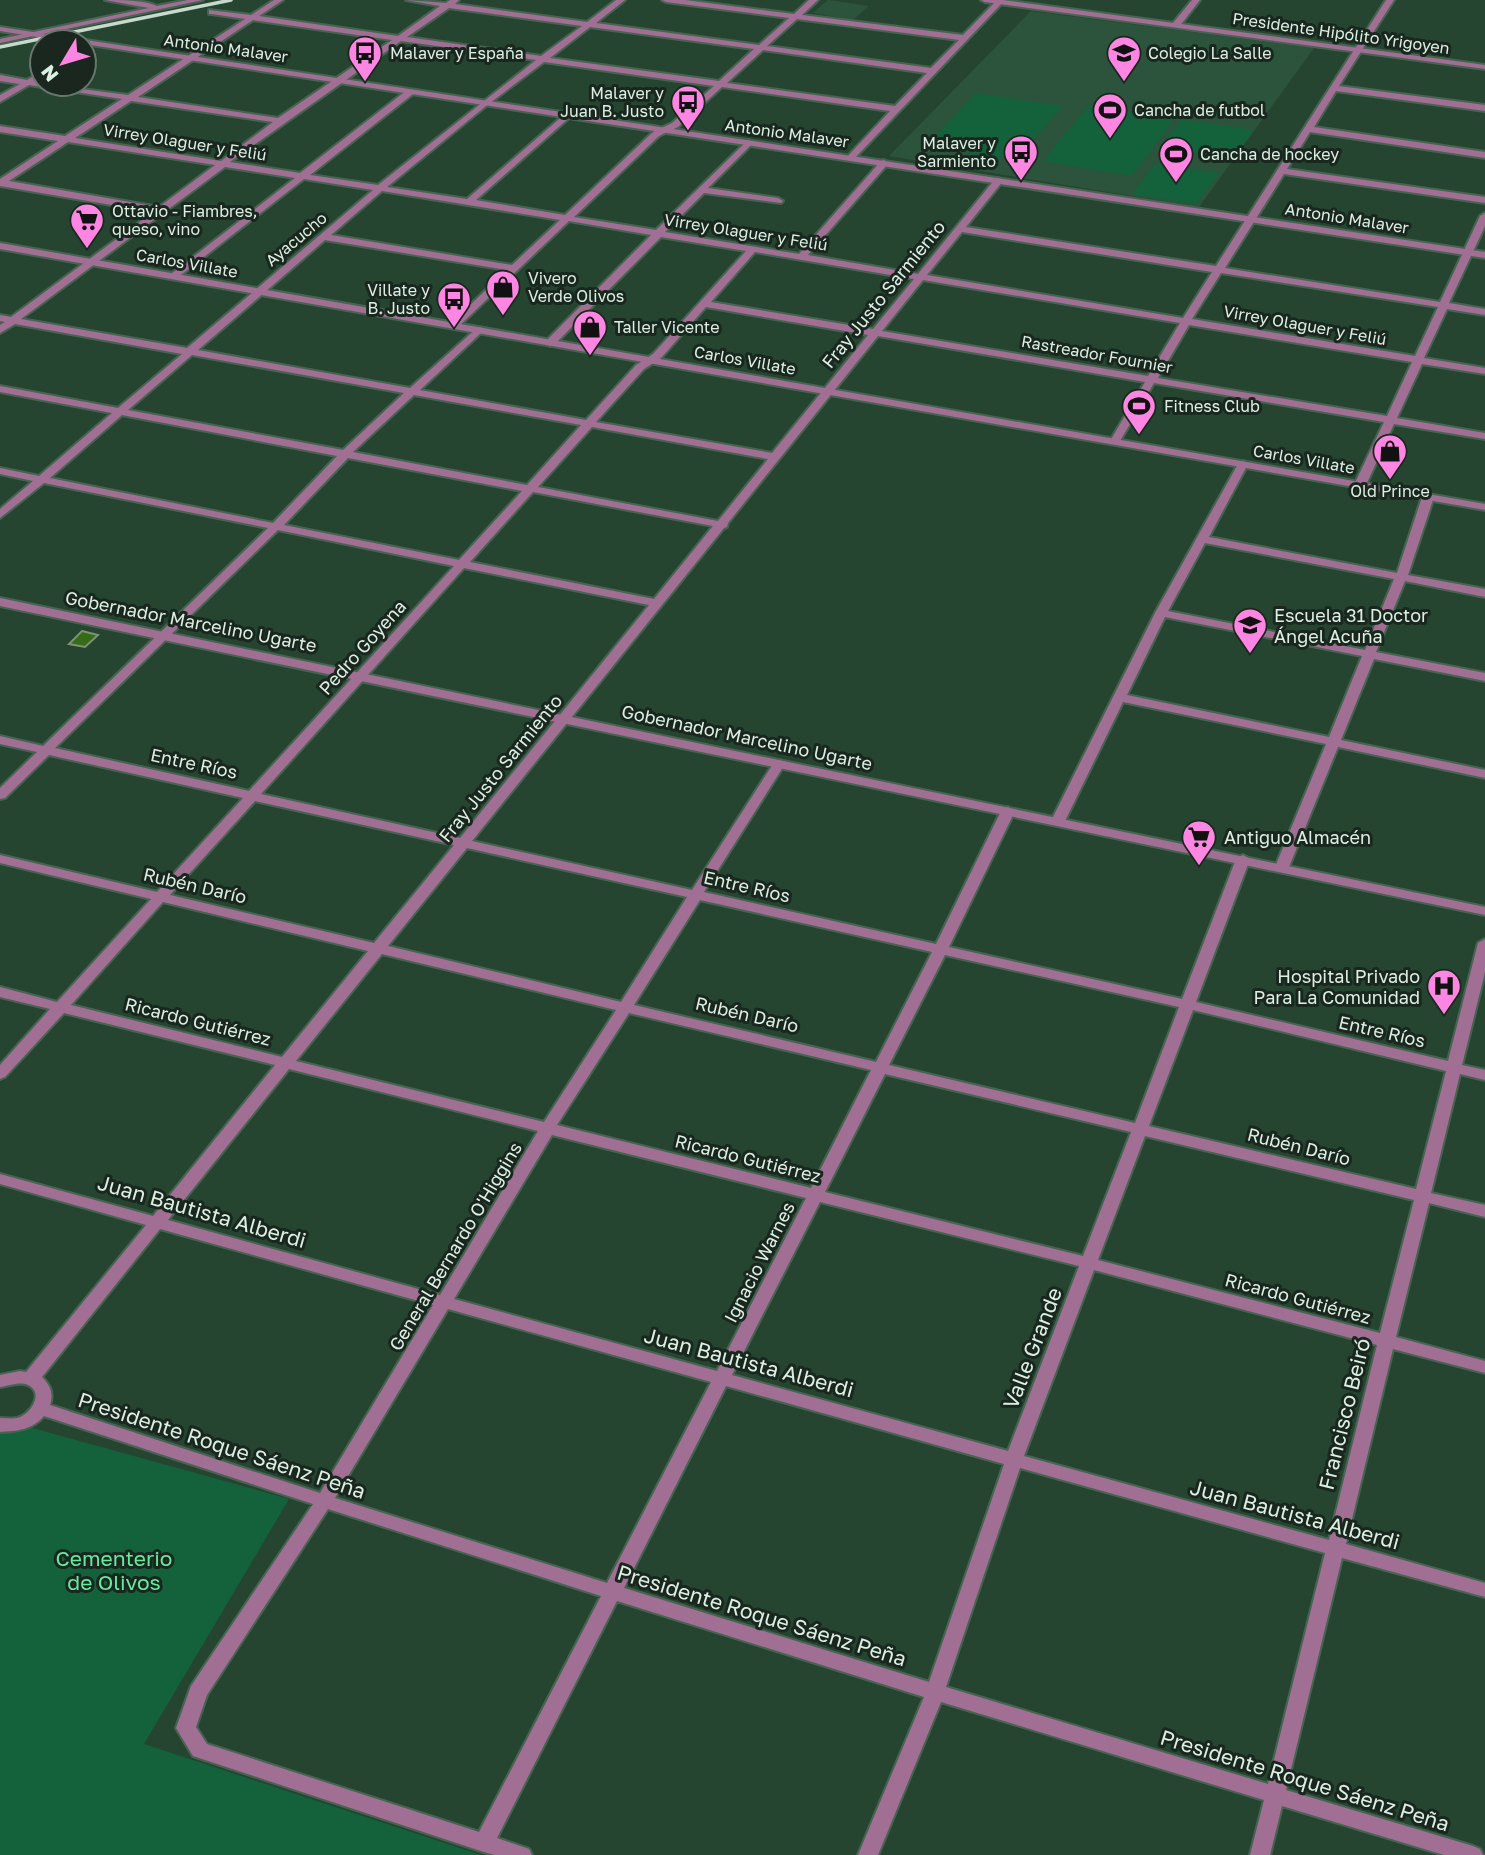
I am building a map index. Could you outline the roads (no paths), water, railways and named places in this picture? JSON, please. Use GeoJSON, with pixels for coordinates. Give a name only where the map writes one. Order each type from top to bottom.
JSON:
{"type":"FeatureCollection","features":[{"type":"Feature","properties":{"kind":"street"},"geometry":{"type":"LineString","coordinates":[[109,0],[162,8]]}},
{"type":"Feature","properties":{"kind":"street"},"geometry":{"type":"LineString","coordinates":[[67,28],[199,0]]}},
{"type":"Feature","properties":{"kind":"street"},"geometry":{"type":"LineString","coordinates":[[0,182],[279,0]]}},
{"type":"Feature","properties":{"kind":"street"},"geometry":{"type":"LineString","coordinates":[[410,0],[452,3],[587,26],[932,71]]}},
{"type":"Feature","properties":{"kind":"street","name":"Ayacucho"},"geometry":{"type":"LineString","coordinates":[[0,514],[380,188],[484,103],[621,0]]}},
{"type":"Feature","properties":{"kind":"street"},"geometry":{"type":"LineString","coordinates":[[666,0],[964,38]]}},
{"type":"Feature","properties":{"kind":"street"},"geometry":{"type":"LineString","coordinates":[[454,325],[656,135],[672,128],[814,0]]}},
{"type":"Feature","properties":{"kind":"street","name":"Presidente Hipólito Yrigoyen"},"geometry":{"type":"LineString","coordinates":[[985,0],[1485,66]]}},
{"type":"Feature","properties":{"kind":"street"},"geometry":{"type":"LineString","coordinates":[[1176,25],[1196,0]]}},
{"type":"Feature","properties":{"kind":"street"},"geometry":{"type":"LineString","coordinates":[[1115,441],[1186,321],[1390,0]]}},
{"type":"Feature","properties":{"kind":"street"},"geometry":{"type":"LineString","coordinates":[[850,158],[1000,1]]}},
{"type":"Feature","properties":{"kind":"street"},"geometry":{"type":"LineString","coordinates":[[0,330],[280,121],[452,3]]}},
{"type":"Feature","properties":{"kind":"street"},"geometry":{"type":"LineString","coordinates":[[212,12],[542,61],[895,109]]}},
{"type":"Feature","properties":{"kind":"street","name":"Antonio Malaver"},"geometry":{"type":"LineString","coordinates":[[0,29],[28,33]]}},
{"type":"Feature","properties":{"kind":"street"},"geometry":{"type":"LineString","coordinates":[[0,41],[28,36]]}},
{"type":"Feature","properties":{"kind":"street","name":"Antonio Malaver"},"geometry":{"type":"LineString","coordinates":[[98,46],[1485,255]]}},
{"type":"Feature","properties":{"kind":"street"},"geometry":{"type":"LineString","coordinates":[[0,78],[28,82]]}},
{"type":"Feature","properties":{"kind":"street"},"geometry":{"type":"LineString","coordinates":[[0,99],[28,82]]}},
{"type":"Feature","properties":{"kind":"street"},"geometry":{"type":"LineString","coordinates":[[1335,88],[1485,108]]}},
{"type":"Feature","properties":{"kind":"street"},"geometry":{"type":"LineString","coordinates":[[174,276],[410,92]]}},
{"type":"Feature","properties":{"kind":"street"},"geometry":{"type":"LineString","coordinates":[[98,93],[280,121]]}},
{"type":"Feature","properties":{"kind":"street"},"geometry":{"type":"LineString","coordinates":[[469,202],[566,116]]}},
{"type":"Feature","properties":{"kind":"street"},"geometry":{"type":"LineString","coordinates":[[1308,129],[1485,155]]}},
{"type":"Feature","properties":{"kind":"street","name":"Virrey Olaguer y Feliú"},"geometry":{"type":"LineString","coordinates":[[0,130],[469,202],[1485,371]]}},
{"type":"Feature","properties":{"kind":"street"},"geometry":{"type":"LineString","coordinates":[[550,343],[748,143]]}},
{"type":"Feature","properties":{"kind":"street"},"geometry":{"type":"LineString","coordinates":[[801,257],[884,163]]}},
{"type":"Feature","properties":{"kind":"street"},"geometry":{"type":"LineString","coordinates":[[1283,170],[1485,200]]}},
{"type":"Feature","properties":{"kind":"street","name":"Fray Justo Sarmiento"},"geometry":{"type":"LineString","coordinates":[[31,1378],[377,947],[565,719],[655,603],[723,525],[998,181]]}},
{"type":"Feature","properties":{"kind":"street"},"geometry":{"type":"LineString","coordinates":[[0,182],[159,210]]}},
{"type":"Feature","properties":{"kind":"street"},"geometry":{"type":"LineString","coordinates":[[702,190],[778,201]]}},
{"type":"Feature","properties":{"kind":"street"},"geometry":{"type":"LineString","coordinates":[[1360,485],[1485,216]]}},
{"type":"Feature","properties":{"kind":"street"},"geometry":{"type":"LineString","coordinates":[[961,229],[1485,312]]}},
{"type":"Feature","properties":{"kind":"street"},"geometry":{"type":"LineString","coordinates":[[324,237],[514,268]]}},
{"type":"Feature","properties":{"kind":"street","name":"Carlos Villate"},"geometry":{"type":"LineString","coordinates":[[0,246],[831,390],[1485,508]]}},
{"type":"Feature","properties":{"kind":"street","name":"Pedro Goyena"},"geometry":{"type":"LineString","coordinates":[[0,1074],[640,367],[650,360],[753,249]]}},
{"type":"Feature","properties":{"kind":"street","name":"Rastreador Fournier"},"geometry":{"type":"LineString","coordinates":[[704,303],[1485,436]]}},
{"type":"Feature","properties":{"kind":"street"},"geometry":{"type":"LineString","coordinates":[[0,318],[777,457]]}},
{"type":"Feature","properties":{"kind":"street"},"geometry":{"type":"LineString","coordinates":[[0,795],[276,526],[345,454],[478,330]]}},
{"type":"Feature","properties":{"kind":"street"},"geometry":{"type":"LineString","coordinates":[[0,390],[723,525]]}},
{"type":"Feature","properties":{"kind":"street"},"geometry":{"type":"LineString","coordinates":[[1058,821],[1161,613],[1243,464]]}},
{"type":"Feature","properties":{"kind":"street"},"geometry":{"type":"LineString","coordinates":[[0,471],[655,603]]}},
{"type":"Feature","properties":{"kind":"street"},"geometry":{"type":"LineString","coordinates":[[1282,867],[1401,577],[1429,497]]}},
{"type":"Feature","properties":{"kind":"street"},"geometry":{"type":"LineString","coordinates":[[1202,540],[1485,593]]}},
{"type":"Feature","properties":{"kind":"street","name":"Gobernador Marcelino Ugarte"},"geometry":{"type":"LineString","coordinates":[[0,602],[363,675],[1485,911]]}},
{"type":"Feature","properties":{"kind":"street"},"geometry":{"type":"LineString","coordinates":[[1161,613],[1485,677]]}},
{"type":"Feature","properties":{"kind":"street"},"geometry":{"type":"LineString","coordinates":[[1119,697],[1485,774]]}},
{"type":"Feature","properties":{"kind":"street","name":"Entre Ríos"},"geometry":{"type":"LineString","coordinates":[[0,740],[1186,1004],[1485,1075]]}},
{"type":"Feature","properties":{"kind":"street","name":"General Bernardo O'Higgins"},"geometry":{"type":"LineString","coordinates":[[484,1843],[200,1750],[186,1728],[198,1692],[323,1503],[548,1128],[779,764]]}},
{"type":"Feature","properties":{"kind":"street","name":"Ignacio Warnes"},"geometry":{"type":"LineString","coordinates":[[484,1843],[941,949],[1008,811]]}},
{"type":"Feature","properties":{"kind":"street","name":"Rubén Darío"},"geometry":{"type":"LineString","coordinates":[[0,859],[1485,1211]]}},
{"type":"Feature","properties":{"kind":"street","name":"Valle Grande"},"geometry":{"type":"LineString","coordinates":[[868,1855],[935,1693],[1014,1460],[1243,859]]}},
{"type":"Feature","properties":{"kind":"street","name":"Francisco Beiró"},"geometry":{"type":"LineString","coordinates":[[1260,1855],[1277,1796],[1334,1548],[1456,1068],[1485,943]]}},
{"type":"Feature","properties":{"kind":"street","name":"Ricardo Gutiérrez"},"geometry":{"type":"LineString","coordinates":[[0,992],[1089,1263],[1485,1367]]}},
{"type":"Feature","properties":{"kind":"street","name":"Juan Bautista Alberdi"},"geometry":{"type":"LineString","coordinates":[[0,1179],[1485,1590]]}},
{"type":"Feature","properties":{"kind":"street"},"geometry":{"type":"LineString","coordinates":[[0,1381],[11,1377],[31,1378],[44,1387],[45,1401],[42,1409],[26,1422],[0,1425]]}},
{"type":"Feature","properties":{"kind":"street","name":"Presidente Roque Sáenz Peña"},"geometry":{"type":"LineString","coordinates":[[42,1409],[323,1503],[935,1693],[1473,1855]]}},
{"type":"Feature","properties":{"kind":"street"},"geometry":{"type":"LineString","coordinates":[[484,1843],[522,1855]]}},
{"type":"Feature","properties":{"kind":"railway"},"geometry":{"type":"LineString","coordinates":[[0,47],[231,0]]}},
{"type":"Feature","properties":{"kind":"place","name":"Malaver y España"},"geometry":{"type":"Point","coordinates":[365,83]}},
{"type":"Feature","properties":{"kind":"place","name":"Colegio La Salle"},"geometry":{"type":"Point","coordinates":[1124,83]}},
{"type":"Feature","properties":{"kind":"place","name":"Malaver y Juan B. Justo"},"geometry":{"type":"Point","coordinates":[688,132]}},
{"type":"Feature","properties":{"kind":"place","name":"Cancha de futbol"},"geometry":{"type":"Point","coordinates":[1110,140]}},
{"type":"Feature","properties":{"kind":"place","name":"Malaver y Sarmiento"},"geometry":{"type":"Point","coordinates":[1021,182]}},
{"type":"Feature","properties":{"kind":"place","name":"Cancha de hockey"},"geometry":{"type":"Point","coordinates":[1176,184]}},
{"type":"Feature","properties":{"kind":"place","name":"Ottavio - Fiambres, queso, vino"},"geometry":{"type":"Point","coordinates":[87,250]}},
{"type":"Feature","properties":{"kind":"place","name":"Vivero Verde Olivos"},"geometry":{"type":"Point","coordinates":[503,317]}},
{"type":"Feature","properties":{"kind":"place","name":"Villate y B. Justo"},"geometry":{"type":"Point","coordinates":[454,329]}},
{"type":"Feature","properties":{"kind":"place","name":"Taller Vicente"},"geometry":{"type":"Point","coordinates":[590,357]}},
{"type":"Feature","properties":{"kind":"place","name":"Fitness Club"},"geometry":{"type":"Point","coordinates":[1139,436]}},
{"type":"Feature","properties":{"kind":"place","name":"Old Prince"},"geometry":{"type":"Point","coordinates":[1390,481]}},
{"type":"Feature","properties":{"kind":"place","name":"Escuela 31 Doctor Ángel Acuña"},"geometry":{"type":"Point","coordinates":[1250,655]}},
{"type":"Feature","properties":{"kind":"place","name":"Antiguo Almacén"},"geometry":{"type":"Point","coordinates":[1199,867]}},
{"type":"Feature","properties":{"kind":"place","name":"Hospital Privado Para La Comunidad"},"geometry":{"type":"Point","coordinates":[1444,1016]}},
{"type":"Feature","properties":{"kind":"park label","name":"Cementerio de Olivos"},"geometry":{"type":"Point","coordinates":[114,1570]}}]}
